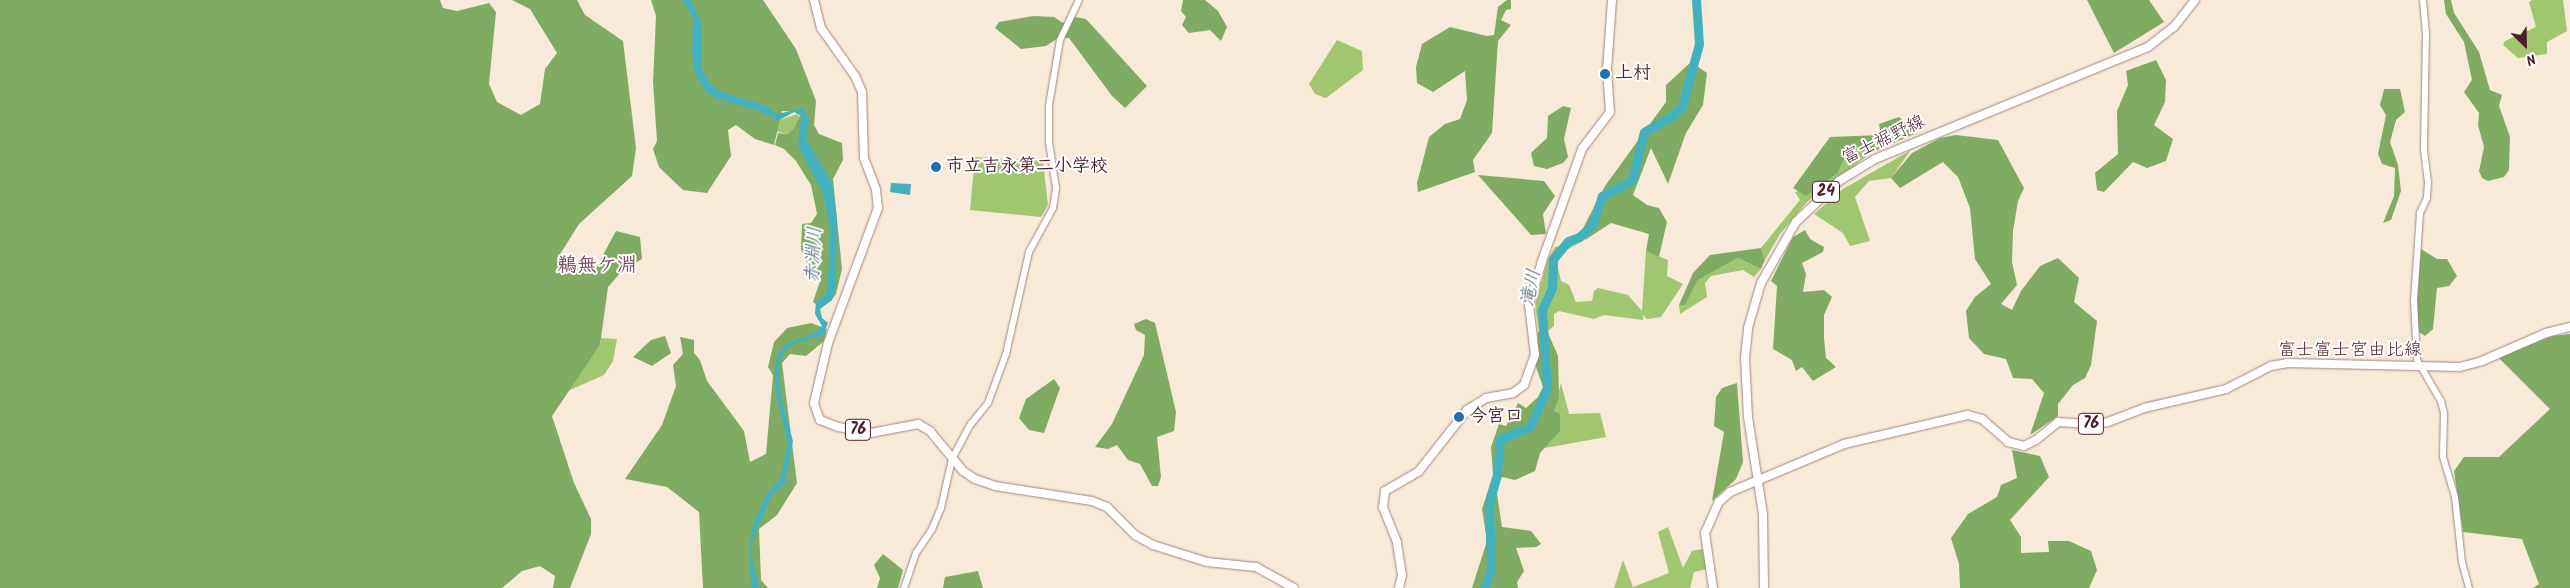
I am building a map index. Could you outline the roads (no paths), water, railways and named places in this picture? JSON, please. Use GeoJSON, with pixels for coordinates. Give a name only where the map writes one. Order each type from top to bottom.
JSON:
{"type":"FeatureCollection","features":[{"type":"Feature","properties":{"kind":"main road","name":"76"},"geometry":{"type":"LineString","coordinates":[[814,0],[821,28],[862,92],[864,158],[876,190],[878,208],[836,316],[814,411],[825,424],[871,432],[918,424],[930,431],[963,471],[984,483],[1092,501],[1112,511],[1135,535],[1153,545],[1207,562],[1256,567],[1294,588]]}},
{"type":"Feature","properties":{"kind":"main road"},"geometry":{"type":"LineString","coordinates":[[1399,588],[1402,575],[1397,542],[1383,507],[1385,491],[1419,470],[1467,410],[1486,398],[1513,393],[1524,385],[1535,355],[1529,305],[1542,261],[1582,149],[1610,112],[1607,70],[1612,0]]}},
{"type":"Feature","properties":{"kind":"main road","name":"富士裾野線"},"geometry":{"type":"LineString","coordinates":[[1764,588],[1764,535],[1744,386],[1748,328],[1771,261],[1808,208],[1839,181],[1875,158],[2148,47],[2174,28],[2195,0]]}},
{"type":"Feature","properties":{"kind":"main road","name":"富士富士宮由比線"},"geometry":{"type":"LineString","coordinates":[[1713,588],[1705,543],[1707,523],[1718,502],[1730,492],[1844,444],[1960,416],[1982,420],[2008,442],[2024,446],[2036,440],[2058,422],[2087,424],[2108,422],[2144,408],[2226,389],[2271,366],[2288,363],[2419,366],[2470,365],[2528,339],[2570,327]]}},
{"type":"Feature","properties":{"kind":"street"},"geometry":{"type":"LineString","coordinates":[[904,588],[916,553],[932,529],[941,508],[952,459],[971,424],[988,403],[1006,354],[1030,252],[1053,208],[1056,188],[1049,142],[1049,105],[1060,40],[1079,0]]}},
{"type":"Feature","properties":{"kind":"street"},"geometry":{"type":"LineString","coordinates":[[2423,0],[2426,33],[2424,150],[2428,182],[2427,198],[2419,221],[2414,301],[2419,366],[2441,401],[2444,413],[2443,457],[2455,497],[2462,562],[2469,588]]}},
{"type":"Feature","properties":{"kind":"water"},"geometry":{"type":"Polygon","coordinates":[[[683,0],[691,0],[701,21],[702,69],[710,83],[719,91],[766,106],[777,114],[804,108],[809,121],[806,139],[832,182],[837,219],[836,286],[832,300],[820,309],[822,318],[828,323],[823,335],[793,344],[783,354],[779,366],[781,397],[793,441],[785,483],[771,497],[753,539],[751,552],[759,588],[752,588],[749,566],[751,531],[765,496],[780,479],[788,443],[775,390],[775,369],[778,355],[786,344],[815,333],[822,326],[815,314],[816,302],[825,295],[828,286],[830,228],[824,196],[798,145],[801,116],[794,112],[778,121],[759,111],[715,98],[705,90],[695,73],[692,54],[693,19],[683,0]]]}},
{"type":"Feature","properties":{"kind":"water"},"geometry":{"type":"Polygon","coordinates":[[[891,183],[911,184],[910,195],[890,192],[891,183]]]}},
{"type":"Feature","properties":{"kind":"waterway","name":"滝川"},"geometry":{"type":"LineString","coordinates":[[1484,588],[1491,570],[1489,504],[1497,474],[1500,439],[1530,427],[1547,388],[1542,310],[1552,288],[1553,259],[1568,241],[1579,237],[1592,225],[1602,196],[1632,180],[1644,132],[1672,116],[1682,106],[1699,44],[1696,0]]}},
{"type":"Feature","properties":{"kind":"place","name":"上村"},"geometry":{"type":"Point","coordinates":[1605,74]}},
{"type":"Feature","properties":{"kind":"place","name":"市立吉永第二小学校"},"geometry":{"type":"Point","coordinates":[936,167]}},
{"type":"Feature","properties":{"kind":"place","name":"今宮口"},"geometry":{"type":"Point","coordinates":[1459,417]}},
{"type":"Feature","properties":{"kind":"district","name":"鵜無ケ淵"},"geometry":{"type":"Point","coordinates":[597,266]}},
{"type":"Feature","properties":{"kind":"water label","name":"赤淵川"},"geometry":{"type":"Point","coordinates":[815,255]}}]}
